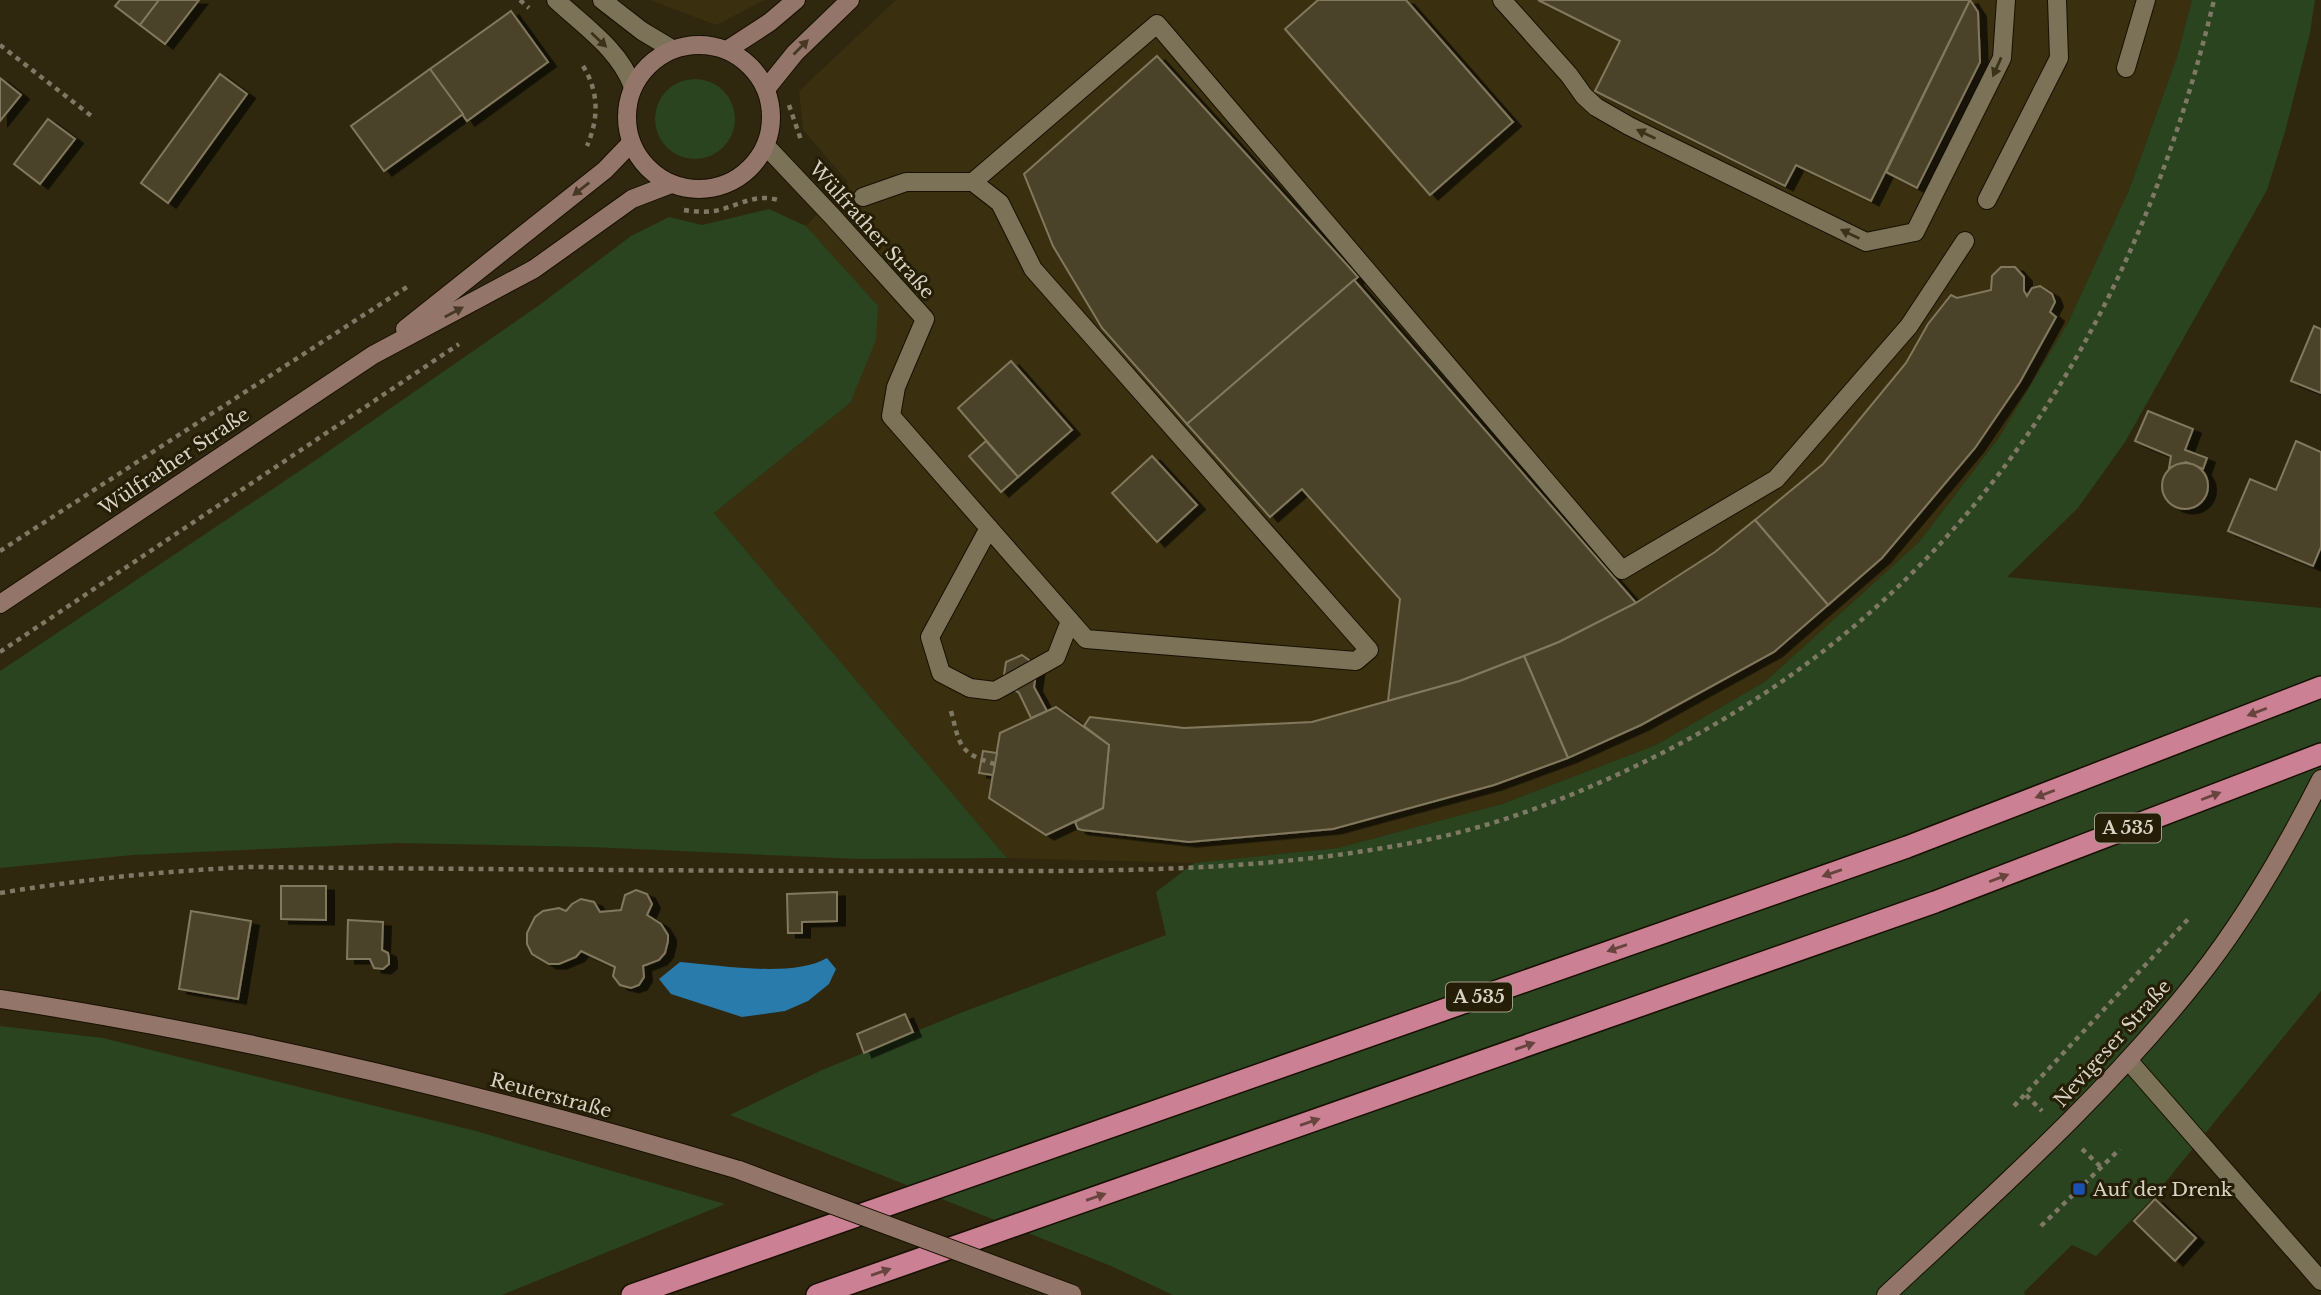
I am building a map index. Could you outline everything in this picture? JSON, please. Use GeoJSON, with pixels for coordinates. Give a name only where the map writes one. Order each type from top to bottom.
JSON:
{"type":"FeatureCollection","features":[{"type":"Feature","properties":{"kind":"highway","name":"A 535"},"geometry":{"type":"LineString","coordinates":[[632,1295],[1907,847],[2321,687]]}},
{"type":"Feature","properties":{"kind":"highway","name":"A 535"},"geometry":{"type":"LineString","coordinates":[[817,1295],[1935,902],[2321,754]]}},
{"type":"Feature","properties":{"kind":"main road"},"geometry":{"type":"LineString","coordinates":[[727,50],[770,22],[796,0]]}},
{"type":"Feature","properties":{"kind":"main road"},"geometry":{"type":"LineString","coordinates":[[766,89],[795,52],[850,0]]}},
{"type":"Feature","properties":{"kind":"main road"},"geometry":{"type":"LineString","coordinates":[[700,43],[727,50],[751,66],[766,89],[773,117],[766,146],[751,169],[725,185],[699,191],[671,184],[646,169],[631,143],[625,116],[633,87],[647,64],[672,49],[700,43]]}},
{"type":"Feature","properties":{"kind":"main road","name":"Wülfrather Straße"},"geometry":{"type":"LineString","coordinates":[[0,604],[373,355],[605,170],[631,143]]}},
{"type":"Feature","properties":{"kind":"main road","name":"Wülfrather Straße"},"geometry":{"type":"LineString","coordinates":[[373,355],[534,269],[632,199],[671,184]]}},
{"type":"Feature","properties":{"kind":"main road","name":"Nevigeser Straße"},"geometry":{"type":"LineString","coordinates":[[1886,1295],[2062,1130],[2128,1060],[2199,977],[2255,898],[2297,827],[2321,779]]}},
{"type":"Feature","properties":{"kind":"main road","name":"Reuterstraße"},"geometry":{"type":"LineString","coordinates":[[0,999],[102,1014],[296,1052],[584,1123],[739,1170],[1073,1294]]}},
{"type":"Feature","properties":{"kind":"street"},"geometry":{"type":"LineString","coordinates":[[556,0],[614,54],[627,71],[633,87]]}},
{"type":"Feature","properties":{"kind":"street"},"geometry":{"type":"LineString","coordinates":[[602,0],[642,31],[672,49]]}},
{"type":"Feature","properties":{"kind":"street"},"geometry":{"type":"LineString","coordinates":[[1503,0],[1596,107],[1629,126],[1866,242],[1915,232],[2002,58],[2006,0]]}},
{"type":"Feature","properties":{"kind":"street"},"geometry":{"type":"LineString","coordinates":[[1987,200],[2059,58],[2057,0]]}},
{"type":"Feature","properties":{"kind":"street"},"geometry":{"type":"LineString","coordinates":[[2126,68],[2146,0]]}},
{"type":"Feature","properties":{"kind":"street"},"geometry":{"type":"LineString","coordinates":[[973,182],[1157,24],[1622,570],[1776,479],[1909,326],[1965,240]]}},
{"type":"Feature","properties":{"kind":"street","name":"Wülfrather Straße"},"geometry":{"type":"LineString","coordinates":[[766,146],[925,320],[896,387],[891,416],[989,528]]}},
{"type":"Feature","properties":{"kind":"street"},"geometry":{"type":"LineString","coordinates":[[863,197],[906,182],[973,182],[1000,203],[1033,269],[1369,650],[1356,662],[1086,639],[989,528],[930,637],[941,673],[970,688],[995,691],[1056,657],[1070,621]]}},
{"type":"Feature","properties":{"kind":"street"},"geometry":{"type":"LineString","coordinates":[[2128,1060],[2321,1281]]}},
{"type":"Feature","properties":{"kind":"path"},"geometry":{"type":"LineString","coordinates":[[0,894],[75,880],[162,871],[250,867],[1090,870],[1325,858],[1442,836],[1522,813],[1602,783],[1688,740],[1770,691],[1830,648],[1886,600],[1937,548],[1984,494],[2041,416],[2077,358],[2116,284],[2148,208],[2179,122],[2214,0]]}},
{"type":"Feature","properties":{"kind":"path"},"geometry":{"type":"LineString","coordinates":[[0,45],[93,118]]}},
{"type":"Feature","properties":{"kind":"path"},"geometry":{"type":"LineString","coordinates":[[584,153],[594,130],[597,105],[592,80]]}},
{"type":"Feature","properties":{"kind":"path"},"geometry":{"type":"LineString","coordinates":[[793,96],[789,107],[802,144]]}},
{"type":"Feature","properties":{"kind":"path"},"geometry":{"type":"LineString","coordinates":[[683,209],[696,212],[721,210],[762,197],[776,199],[784,204]]}},
{"type":"Feature","properties":{"kind":"path"},"geometry":{"type":"LineString","coordinates":[[0,551],[411,285]]}},
{"type":"Feature","properties":{"kind":"path"},"geometry":{"type":"LineString","coordinates":[[0,652],[469,338]]}},
{"type":"Feature","properties":{"kind":"path"},"geometry":{"type":"LineString","coordinates":[[941,673],[960,745],[977,758],[995,764]]}},
{"type":"Feature","properties":{"kind":"path"},"geometry":{"type":"LineString","coordinates":[[2014,1106],[2191,916]]}},
{"type":"Feature","properties":{"kind":"path"},"geometry":{"type":"LineString","coordinates":[[2041,1226],[2120,1149]]}},
{"type":"Feature","properties":{"kind":"shaded area"},"geometry":{"type":"Polygon","coordinates":[[[650,0],[765,0],[716,25],[650,0]]]}},
{"type":"Feature","properties":{"kind":"shaded area"},"geometry":{"type":"Polygon","coordinates":[[[896,0],[2192,0],[2177,57],[2129,190],[2068,323],[2002,433],[1919,542],[1766,681],[1656,745],[1502,804],[1338,848],[1194,863],[1007,858],[714,513],[850,403],[877,306],[806,226],[848,182],[803,130],[799,91],[896,0]]]}},
{"type":"Feature","properties":{"kind":"green space"},"geometry":{"type":"Polygon","coordinates":[[[2192,0],[2315,0],[2310,33],[2285,132],[2267,190],[2125,442],[2078,508],[2007,577],[2321,608],[2321,991],[2151,1200],[2096,1256],[2072,1245],[2024,1292],[2025,1295],[1173,1295],[1111,1266],[730,1115],[822,1070],[963,1012],[1166,935],[1156,892],[1194,863],[1338,848],[1502,804],[1656,745],[1766,681],[1919,542],[2000,436],[2068,323],[2129,190],[2177,57],[2192,0]]]}},
{"type":"Feature","properties":{"kind":"green space"},"geometry":{"type":"Polygon","coordinates":[[[695,79],[710,82],[723,91],[732,104],[735,119],[732,134],[723,147],[710,156],[695,159],[680,156],[667,147],[658,134],[655,119],[658,104],[667,91],[680,82],[695,79]]]}},
{"type":"Feature","properties":{"kind":"green space"},"geometry":{"type":"Polygon","coordinates":[[[769,209],[806,226],[878,306],[876,340],[850,403],[714,513],[1007,858],[860,859],[590,847],[398,843],[133,855],[0,868],[0,671],[310,464],[538,306],[631,236],[669,217],[702,225],[769,209]]]}},
{"type":"Feature","properties":{"kind":"green space"},"geometry":{"type":"Polygon","coordinates":[[[0,1026],[103,1038],[476,1131],[725,1204],[502,1295],[0,1295],[0,1026]]]}},
{"type":"Feature","properties":{"kind":"water"},"geometry":{"type":"Polygon","coordinates":[[[827,958],[836,969],[829,984],[808,1001],[785,1011],[742,1017],[671,994],[659,979],[680,962],[776,969],[813,964],[827,958]]]}},
{"type":"Feature","properties":{"kind":"building"},"geometry":{"type":"Polygon","coordinates":[[[120,0],[159,0],[140,25],[115,6],[120,0]]]}},
{"type":"Feature","properties":{"kind":"building"},"geometry":{"type":"Polygon","coordinates":[[[159,0],[199,0],[165,44],[140,25],[159,0]]]}},
{"type":"Feature","properties":{"kind":"building"},"geometry":{"type":"Polygon","coordinates":[[[1318,0],[1406,0],[1513,122],[1430,195],[1285,29],[1318,0]]]}},
{"type":"Feature","properties":{"kind":"building"},"geometry":{"type":"Polygon","coordinates":[[[1538,0],[1970,0],[1871,201],[1796,165],[1785,186],[1595,91],[1620,41],[1538,0]]]}},
{"type":"Feature","properties":{"kind":"building"},"geometry":{"type":"Polygon","coordinates":[[[1970,0],[1978,12],[1980,62],[1917,188],[1886,172],[1970,0]]]}},
{"type":"Feature","properties":{"kind":"building"},"geometry":{"type":"Polygon","coordinates":[[[511,11],[548,62],[467,121],[430,69],[511,11]]]}},
{"type":"Feature","properties":{"kind":"building"},"geometry":{"type":"Polygon","coordinates":[[[1157,56],[1358,277],[1187,424],[1102,328],[1053,246],[1024,174],[1157,56]]]}},
{"type":"Feature","properties":{"kind":"building"},"geometry":{"type":"Polygon","coordinates":[[[430,69],[463,114],[384,171],[351,126],[430,69]]]}},
{"type":"Feature","properties":{"kind":"building"},"geometry":{"type":"Polygon","coordinates":[[[220,74],[247,94],[168,203],[141,183],[220,74]]]}},
{"type":"Feature","properties":{"kind":"building"},"geometry":{"type":"Polygon","coordinates":[[[0,78],[21,95],[0,121],[0,78]]]}},
{"type":"Feature","properties":{"kind":"building"},"geometry":{"type":"Polygon","coordinates":[[[48,119],[75,139],[40,184],[14,164],[48,119]]]}},
{"type":"Feature","properties":{"kind":"building"},"geometry":{"type":"Polygon","coordinates":[[[2001,267],[2015,267],[2024,277],[2024,291],[2027,296],[2032,288],[2040,286],[2052,294],[2055,302],[2050,312],[2056,317],[2020,382],[1975,448],[1882,558],[1828,605],[1755,520],[1823,464],[1906,363],[1928,324],[1951,295],[1957,298],[1991,290],[1992,276],[2001,267]]]}},
{"type":"Feature","properties":{"kind":"building"},"geometry":{"type":"Polygon","coordinates":[[[1354,280],[1636,603],[1559,642],[1460,681],[1388,701],[1400,599],[1302,489],[1270,517],[1187,424],[1354,280]]]}},
{"type":"Feature","properties":{"kind":"building"},"geometry":{"type":"Polygon","coordinates":[[[2314,326],[2321,329],[2321,393],[2291,381],[2314,326]]]}},
{"type":"Feature","properties":{"kind":"building"},"geometry":{"type":"Polygon","coordinates":[[[1011,361],[1072,430],[1018,477],[958,408],[1011,361]]]}},
{"type":"Feature","properties":{"kind":"building"},"geometry":{"type":"Polygon","coordinates":[[[2148,411],[2193,429],[2185,450],[2207,458],[2203,469],[2186,462],[2169,468],[2171,456],[2135,441],[2148,411]]]}},
{"type":"Feature","properties":{"kind":"building"},"geometry":{"type":"Polygon","coordinates":[[[986,441],[1018,477],[1001,492],[969,456],[986,441]]]}},
{"type":"Feature","properties":{"kind":"building"},"geometry":{"type":"Polygon","coordinates":[[[2296,441],[2321,452],[2321,547],[2313,566],[2228,531],[2250,479],[2276,490],[2296,441]]]}},
{"type":"Feature","properties":{"kind":"building"},"geometry":{"type":"Polygon","coordinates":[[[1152,456],[1197,505],[1157,542],[1112,493],[1152,456]]]}},
{"type":"Feature","properties":{"kind":"building"},"geometry":{"type":"Polygon","coordinates":[[[2185,463],[2201,470],[2208,486],[2201,502],[2185,509],[2169,502],[2162,486],[2169,470],[2185,463]]]}},
{"type":"Feature","properties":{"kind":"building"},"geometry":{"type":"Polygon","coordinates":[[[1755,520],[1828,605],[1774,652],[1641,725],[1568,758],[1524,656],[1559,642],[1636,603],[1715,552],[1755,520]]]}},
{"type":"Feature","properties":{"kind":"building"},"geometry":{"type":"Polygon","coordinates":[[[1022,655],[1037,666],[1034,687],[1047,711],[1031,718],[1019,693],[1003,681],[1006,662],[1022,655]]]}},
{"type":"Feature","properties":{"kind":"building"},"geometry":{"type":"Polygon","coordinates":[[[1524,656],[1568,758],[1494,785],[1333,829],[1189,842],[1082,830],[1078,829],[1075,822],[1103,808],[1109,745],[1084,726],[1090,717],[1184,728],[1312,722],[1460,681],[1524,656]]]}},
{"type":"Feature","properties":{"kind":"building"},"geometry":{"type":"Polygon","coordinates":[[[1056,707],[1109,745],[1103,808],[1046,835],[989,798],[1000,733],[1056,707]]]}},
{"type":"Feature","properties":{"kind":"building"},"geometry":{"type":"Polygon","coordinates":[[[983,751],[997,753],[993,775],[979,773],[983,751]]]}},
{"type":"Feature","properties":{"kind":"building"},"geometry":{"type":"Polygon","coordinates":[[[281,886],[326,886],[326,920],[281,919],[281,886]]]}},
{"type":"Feature","properties":{"kind":"building"},"geometry":{"type":"Polygon","coordinates":[[[636,890],[647,894],[652,904],[647,915],[661,924],[668,935],[665,953],[659,960],[643,966],[644,977],[639,985],[631,988],[620,985],[613,976],[615,967],[581,951],[576,957],[559,964],[549,964],[532,954],[527,944],[527,933],[535,917],[543,911],[559,908],[566,911],[581,899],[594,902],[600,912],[621,910],[625,895],[636,890]]]}},
{"type":"Feature","properties":{"kind":"building"},"geometry":{"type":"Polygon","coordinates":[[[837,892],[837,921],[802,922],[802,933],[788,933],[787,894],[837,892]]]}},
{"type":"Feature","properties":{"kind":"building"},"geometry":{"type":"Polygon","coordinates":[[[191,911],[251,921],[238,999],[179,989],[191,911]]]}},
{"type":"Feature","properties":{"kind":"building"},"geometry":{"type":"Polygon","coordinates":[[[348,920],[383,922],[382,950],[388,953],[389,964],[383,969],[374,968],[370,959],[347,959],[348,920]]]}},
{"type":"Feature","properties":{"kind":"building"},"geometry":{"type":"Polygon","coordinates":[[[905,1014],[913,1032],[864,1053],[857,1034],[905,1014]]]}},
{"type":"Feature","properties":{"kind":"building"},"geometry":{"type":"Polygon","coordinates":[[[2155,1199],[2196,1238],[2175,1261],[2134,1221],[2155,1199]]]}},
{"type":"Feature","properties":{"kind":"place","name":"Auf der Drenk"},"geometry":{"type":"Point","coordinates":[2079,1189]}}]}
